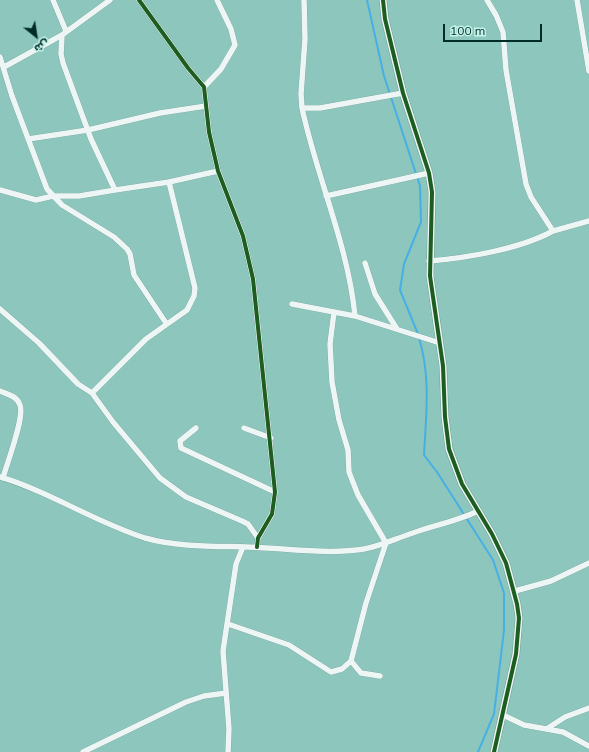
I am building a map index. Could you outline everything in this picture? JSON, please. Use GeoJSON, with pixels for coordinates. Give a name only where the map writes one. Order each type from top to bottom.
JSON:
{"type":"FeatureCollection","features":[{"type":"Feature","properties":{"kind":"street"},"geometry":{"type":"LineString","coordinates":[[53,0],[64,33],[61,54],[63,63],[79,107],[88,125],[88,130],[115,190]]}},
{"type":"Feature","properties":{"kind":"street"},"geometry":{"type":"LineString","coordinates":[[4,67],[64,33],[110,0]]}},
{"type":"Feature","properties":{"kind":"street"},"geometry":{"type":"LineString","coordinates":[[138,0],[188,68],[204,87],[218,171],[243,236],[249,257],[253,279],[271,438],[275,492],[272,514],[258,538],[256,547]]}},
{"type":"Feature","properties":{"kind":"street"},"geometry":{"type":"LineString","coordinates":[[204,87],[221,69],[235,45],[231,29],[217,0]]}},
{"type":"Feature","properties":{"kind":"street"},"geometry":{"type":"LineString","coordinates":[[304,0],[305,32],[301,94],[302,108],[316,166],[342,249],[355,316]]}},
{"type":"Feature","properties":{"kind":"street"},"geometry":{"type":"LineString","coordinates":[[383,0],[385,19],[402,93],[429,174],[432,192],[430,261],[443,366],[445,417],[449,449],[462,484],[500,550],[515,591],[518,636],[503,715],[494,752]]}},
{"type":"Feature","properties":{"kind":"street"},"geometry":{"type":"LineString","coordinates":[[487,0],[496,15],[503,32],[506,70],[526,184],[531,197],[553,231]]}},
{"type":"Feature","properties":{"kind":"street"},"geometry":{"type":"LineString","coordinates":[[577,0],[589,71]]}},
{"type":"Feature","properties":{"kind":"street"},"geometry":{"type":"LineString","coordinates":[[0,57],[12,96],[47,189],[71,211],[114,237],[127,249],[130,254],[134,275],[166,323]]}},
{"type":"Feature","properties":{"kind":"street"},"geometry":{"type":"LineString","coordinates":[[302,108],[320,108],[402,93]]}},
{"type":"Feature","properties":{"kind":"street"},"geometry":{"type":"LineString","coordinates":[[28,139],[88,130],[160,113],[206,106]]}},
{"type":"Feature","properties":{"kind":"street"},"geometry":{"type":"LineString","coordinates":[[0,190],[23,198],[36,200],[53,196],[79,196],[169,182],[218,171]]}},
{"type":"Feature","properties":{"kind":"street"},"geometry":{"type":"LineString","coordinates":[[326,196],[429,174]]}},
{"type":"Feature","properties":{"kind":"street"},"geometry":{"type":"LineString","coordinates":[[92,393],[146,339],[166,323],[187,310],[194,296],[195,288],[169,182]]}},
{"type":"Feature","properties":{"kind":"street"},"geometry":{"type":"LineString","coordinates":[[430,261],[449,259],[509,247],[535,240],[553,231],[589,221]]}},
{"type":"Feature","properties":{"kind":"street"},"geometry":{"type":"LineString","coordinates":[[365,263],[375,294],[397,329]]}},
{"type":"Feature","properties":{"kind":"street"},"geometry":{"type":"LineString","coordinates":[[292,304],[355,316],[440,343]]}},
{"type":"Feature","properties":{"kind":"street"},"geometry":{"type":"LineString","coordinates":[[0,309],[39,343],[78,384],[92,393],[113,422],[160,478],[186,497],[248,524],[258,538]]}},
{"type":"Feature","properties":{"kind":"street"},"geometry":{"type":"LineString","coordinates":[[228,624],[289,645],[331,672],[342,669],[351,661],[366,603],[386,543],[358,494],[349,472],[348,450],[338,420],[332,382],[330,344],[334,312]]}},
{"type":"Feature","properties":{"kind":"street"},"geometry":{"type":"LineString","coordinates":[[0,390],[14,396],[20,405],[21,410],[18,426],[1,477],[73,506],[126,531],[146,538],[184,544],[256,547],[284,550],[354,550],[386,543],[459,519],[478,511]]}},
{"type":"Feature","properties":{"kind":"street"},"geometry":{"type":"LineString","coordinates":[[196,428],[180,441],[181,448],[275,492]]}},
{"type":"Feature","properties":{"kind":"street"},"geometry":{"type":"LineString","coordinates":[[244,428],[271,438]]}},
{"type":"Feature","properties":{"kind":"street"},"geometry":{"type":"LineString","coordinates":[[228,752],[229,729],[223,650],[236,564],[243,547]]}},
{"type":"Feature","properties":{"kind":"street"},"geometry":{"type":"LineString","coordinates":[[515,591],[552,581],[589,563]]}},
{"type":"Feature","properties":{"kind":"street"},"geometry":{"type":"LineString","coordinates":[[351,661],[362,673],[380,676]]}},
{"type":"Feature","properties":{"kind":"street"},"geometry":{"type":"LineString","coordinates":[[83,752],[186,702],[204,696],[226,693]]}},
{"type":"Feature","properties":{"kind":"street"},"geometry":{"type":"LineString","coordinates":[[548,728],[565,717],[589,708]]}},
{"type":"Feature","properties":{"kind":"street"},"geometry":{"type":"LineString","coordinates":[[503,715],[524,724],[548,728],[572,735],[589,746]]}},
{"type":"Feature","properties":{"kind":"waterway"},"geometry":{"type":"LineString","coordinates":[[367,0],[384,76],[420,186],[421,222],[404,264],[400,290],[418,334]]}},
{"type":"Feature","properties":{"kind":"waterway"},"geometry":{"type":"LineString","coordinates":[[419,338],[425,367],[427,396],[424,455],[437,472],[493,560],[504,593],[504,630],[494,714],[478,752]]}},
{"type":"Feature","properties":{"kind":"cycle path"},"geometry":{"type":"LineString","coordinates":[[139,0],[188,68],[204,87],[209,132],[218,171],[243,236],[253,279],[275,492],[272,514],[258,538],[257,547]]}},
{"type":"Feature","properties":{"kind":"cycle path"},"geometry":{"type":"LineString","coordinates":[[383,0],[385,19],[403,93],[429,173],[432,192],[430,276],[443,366],[445,417],[449,449],[462,484],[492,534],[506,563],[517,604],[519,618],[516,654],[494,752]]}}]}
